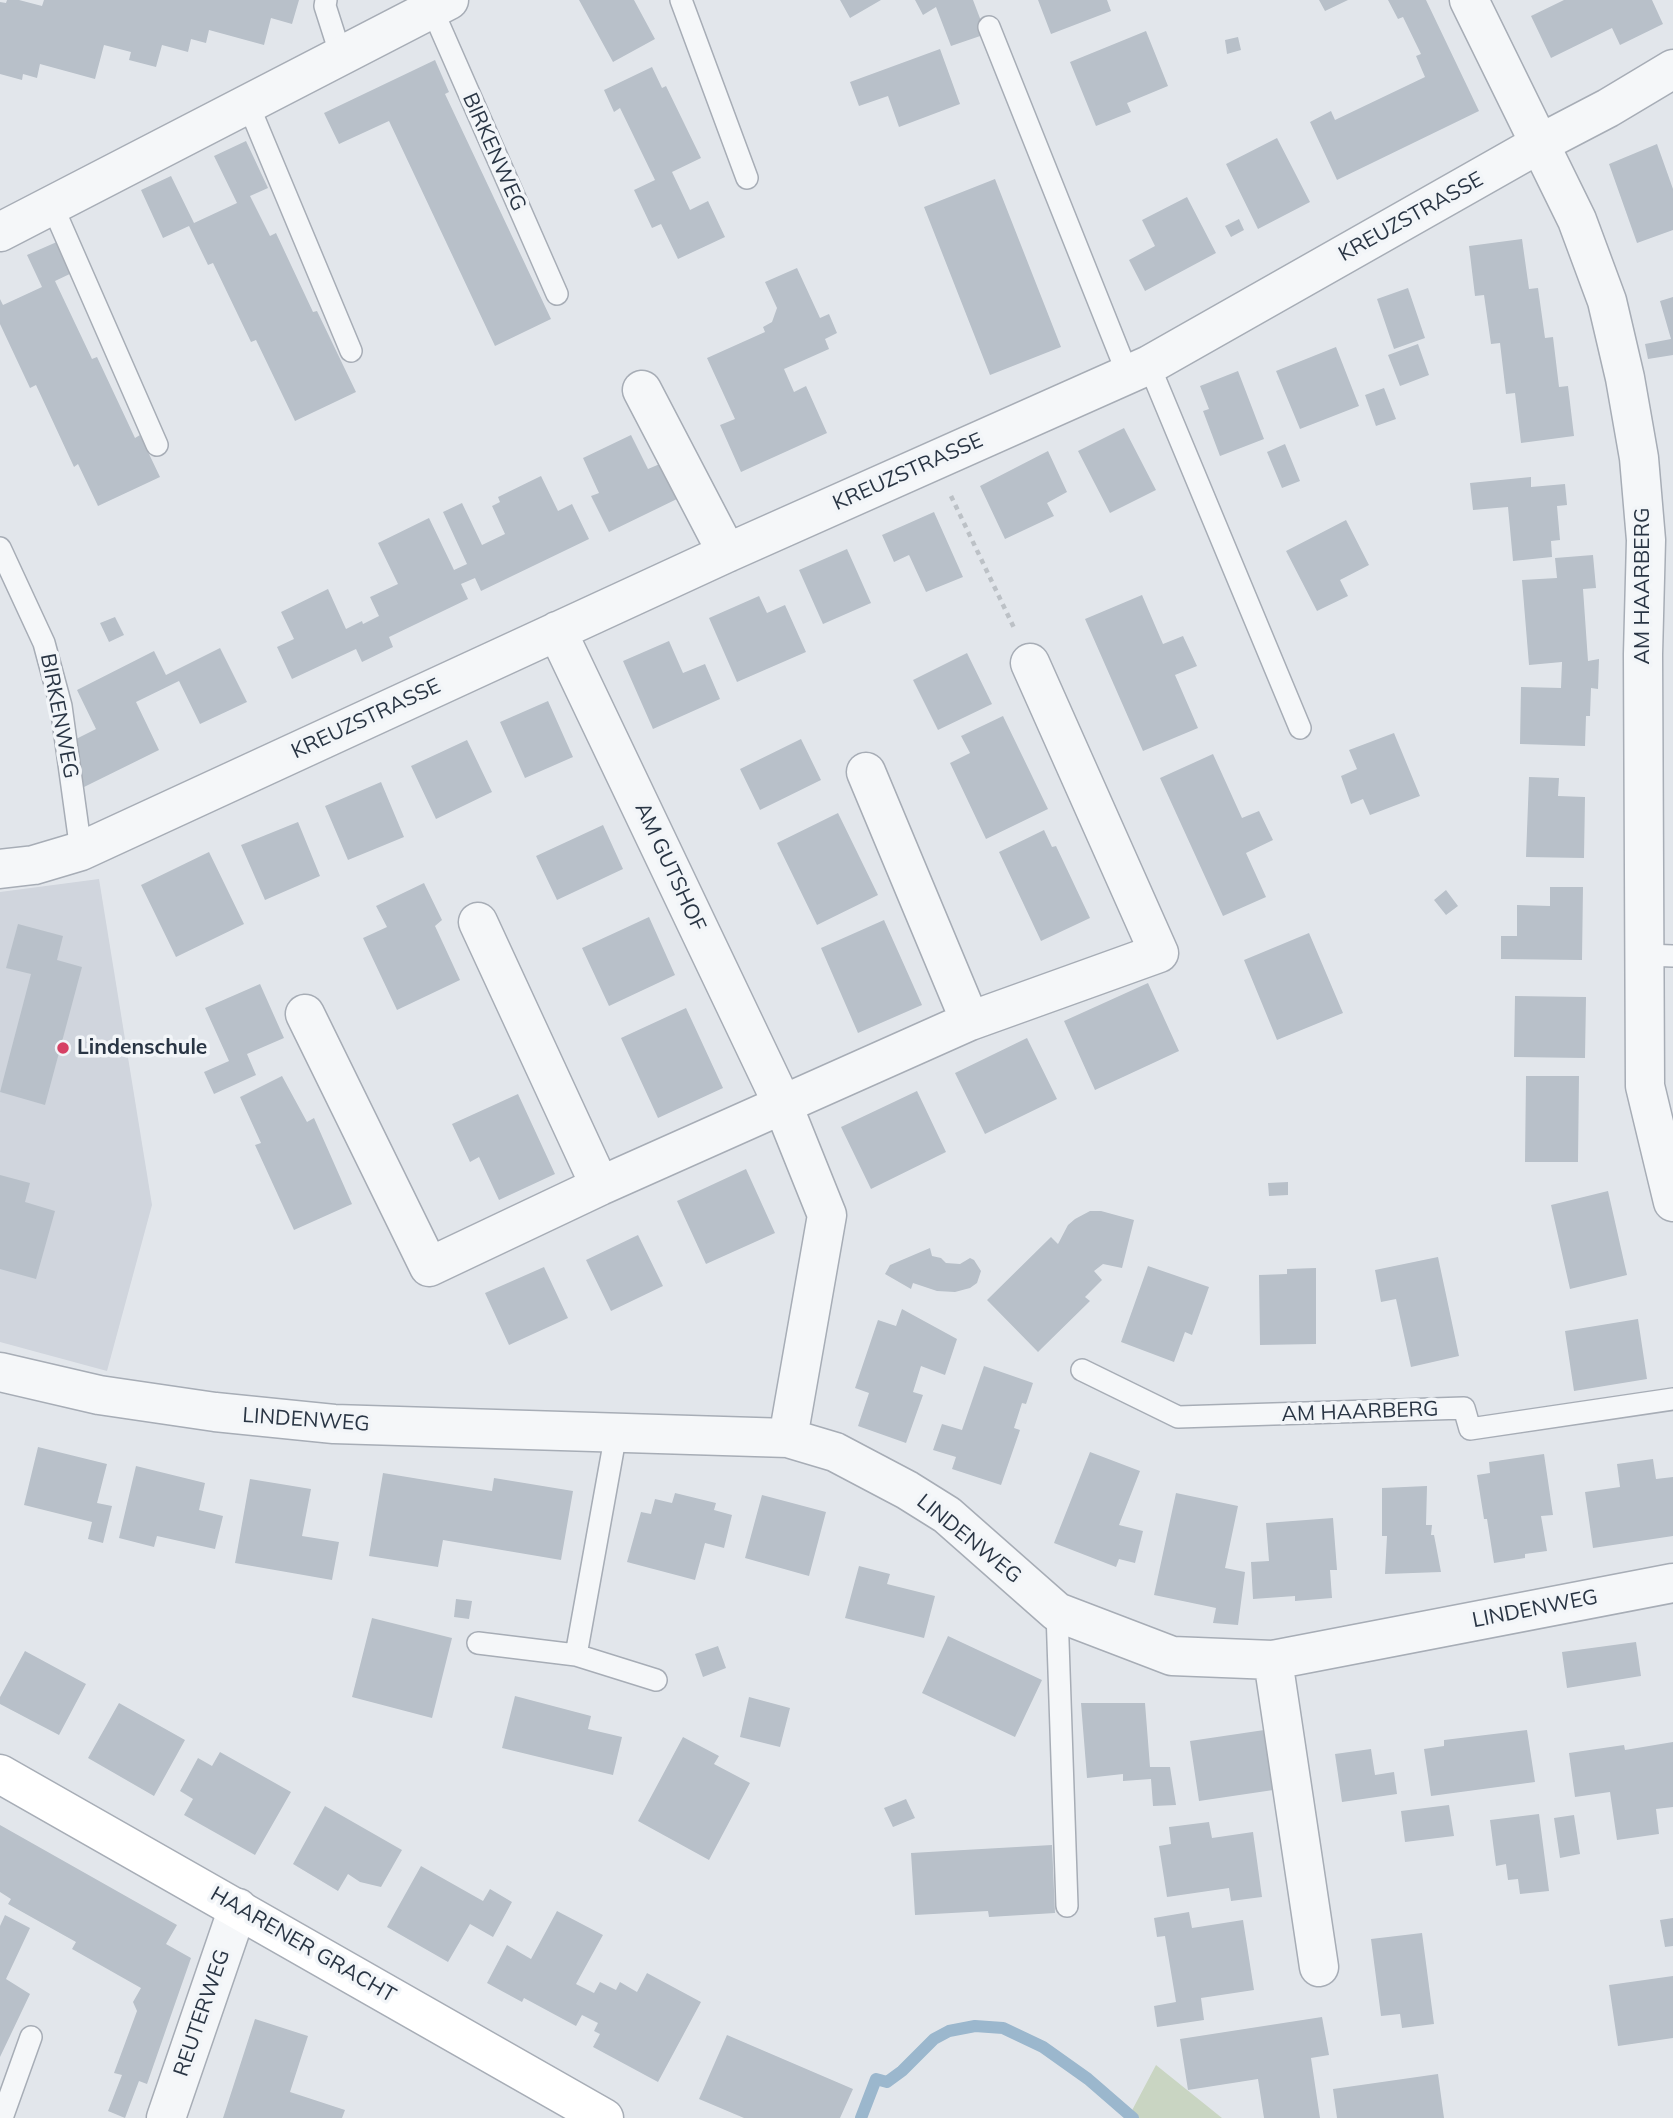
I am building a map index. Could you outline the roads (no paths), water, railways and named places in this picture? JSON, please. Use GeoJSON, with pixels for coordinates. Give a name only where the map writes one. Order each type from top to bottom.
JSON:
{"type":"FeatureCollection","features":[{"type":"Feature","properties":{"kind":"main road","name":"HAARENER GRACHT"},"geometry":{"type":"LineString","coordinates":[[0,1774],[604,2118]]}},
{"type":"Feature","properties":{"kind":"street","name":"AM HAARBERG"},"geometry":{"type":"LineString","coordinates":[[1469,0],[1577,220],[1607,301],[1625,378],[1639,457],[1658,655],[1659,956],[1645,1086],[1673,1202]]}},
{"type":"Feature","properties":{"kind":"street","name":"BIRKENWEG"},"geometry":{"type":"LineString","coordinates":[[0,232],[440,5]]}},
{"type":"Feature","properties":{"kind":"street","name":"KREUZSTRASSE"},"geometry":{"type":"LineString","coordinates":[[0,869],[34,865],[80,851],[727,552],[1138,370],[1539,144],[1608,108],[1673,69]]}},
{"type":"Feature","properties":{"kind":"street"},"geometry":{"type":"LineString","coordinates":[[642,390],[727,552]]}},
{"type":"Feature","properties":{"kind":"street","name":"AM GUTSHOF"},"geometry":{"type":"LineString","coordinates":[[557,631],[782,1103],[827,1215],[788,1438]]}},
{"type":"Feature","properties":{"kind":"street"},"geometry":{"type":"LineString","coordinates":[[305,1014],[429,1267],[782,1103],[970,1021],[1159,953],[1030,663]]}},
{"type":"Feature","properties":{"kind":"street"},"geometry":{"type":"LineString","coordinates":[[866,772],[970,1021]]}},
{"type":"Feature","properties":{"kind":"street"},"geometry":{"type":"LineString","coordinates":[[478,922],[600,1186]]}},
{"type":"Feature","properties":{"kind":"street","name":"LINDENWEG"},"geometry":{"type":"LineString","coordinates":[[0,1372],[99,1395],[228,1414],[334,1424],[788,1438],[835,1452],[907,1490],[947,1515],[1057,1612],[1172,1656],[1273,1660],[1673,1583]]}},
{"type":"Feature","properties":{"kind":"street"},"geometry":{"type":"LineString","coordinates":[[1273,1660],[1319,1967]]}},
{"type":"Feature","properties":{"kind":"street","name":"REUTERWEG"},"geometry":{"type":"LineString","coordinates":[[166,2118],[238,1908]]}},
{"type":"Feature","properties":{"kind":"lane"},"geometry":{"type":"LineString","coordinates":[[326,0],[325,6],[341,56]]}},
{"type":"Feature","properties":{"kind":"lane"},"geometry":{"type":"LineString","coordinates":[[681,0],[747,178]]}},
{"type":"Feature","properties":{"kind":"lane","name":"BIRKENWEG"},"geometry":{"type":"LineString","coordinates":[[440,5],[557,294]]}},
{"type":"Feature","properties":{"kind":"lane"},"geometry":{"type":"LineString","coordinates":[[989,26],[1138,370],[1300,727]]}},
{"type":"Feature","properties":{"kind":"lane"},"geometry":{"type":"LineString","coordinates":[[248,104],[351,351]]}},
{"type":"Feature","properties":{"kind":"lane"},"geometry":{"type":"LineString","coordinates":[[52,205],[157,445]]}},
{"type":"Feature","properties":{"kind":"lane","name":"BIRKENWEG"},"geometry":{"type":"LineString","coordinates":[[0,548],[44,643],[61,706],[80,851]]}},
{"type":"Feature","properties":{"kind":"lane","name":"AM HAARBERG"},"geometry":{"type":"LineString","coordinates":[[1082,1370],[1178,1418],[1464,1409],[1470,1429],[1673,1399]]}},
{"type":"Feature","properties":{"kind":"lane"},"geometry":{"type":"LineString","coordinates":[[576,1655],[616,1433]]}},
{"type":"Feature","properties":{"kind":"lane"},"geometry":{"type":"LineString","coordinates":[[1057,1612],[1067,1906]]}},
{"type":"Feature","properties":{"kind":"lane"},"geometry":{"type":"LineString","coordinates":[[478,1643],[576,1655],[656,1681]]}},
{"type":"Feature","properties":{"kind":"lane"},"geometry":{"type":"LineString","coordinates":[[2,2118],[31,2037]]}},
{"type":"Feature","properties":{"kind":"waterway"},"geometry":{"type":"LineString","coordinates":[[861,2118],[876,2079],[887,2082],[934,2039],[949,2031],[975,2026],[1003,2028],[1043,2047],[1088,2079],[1133,2118]]}},
{"type":"Feature","properties":{"kind":"place","name":"Lindenschule"},"geometry":{"type":"Point","coordinates":[63,1048]}}]}
